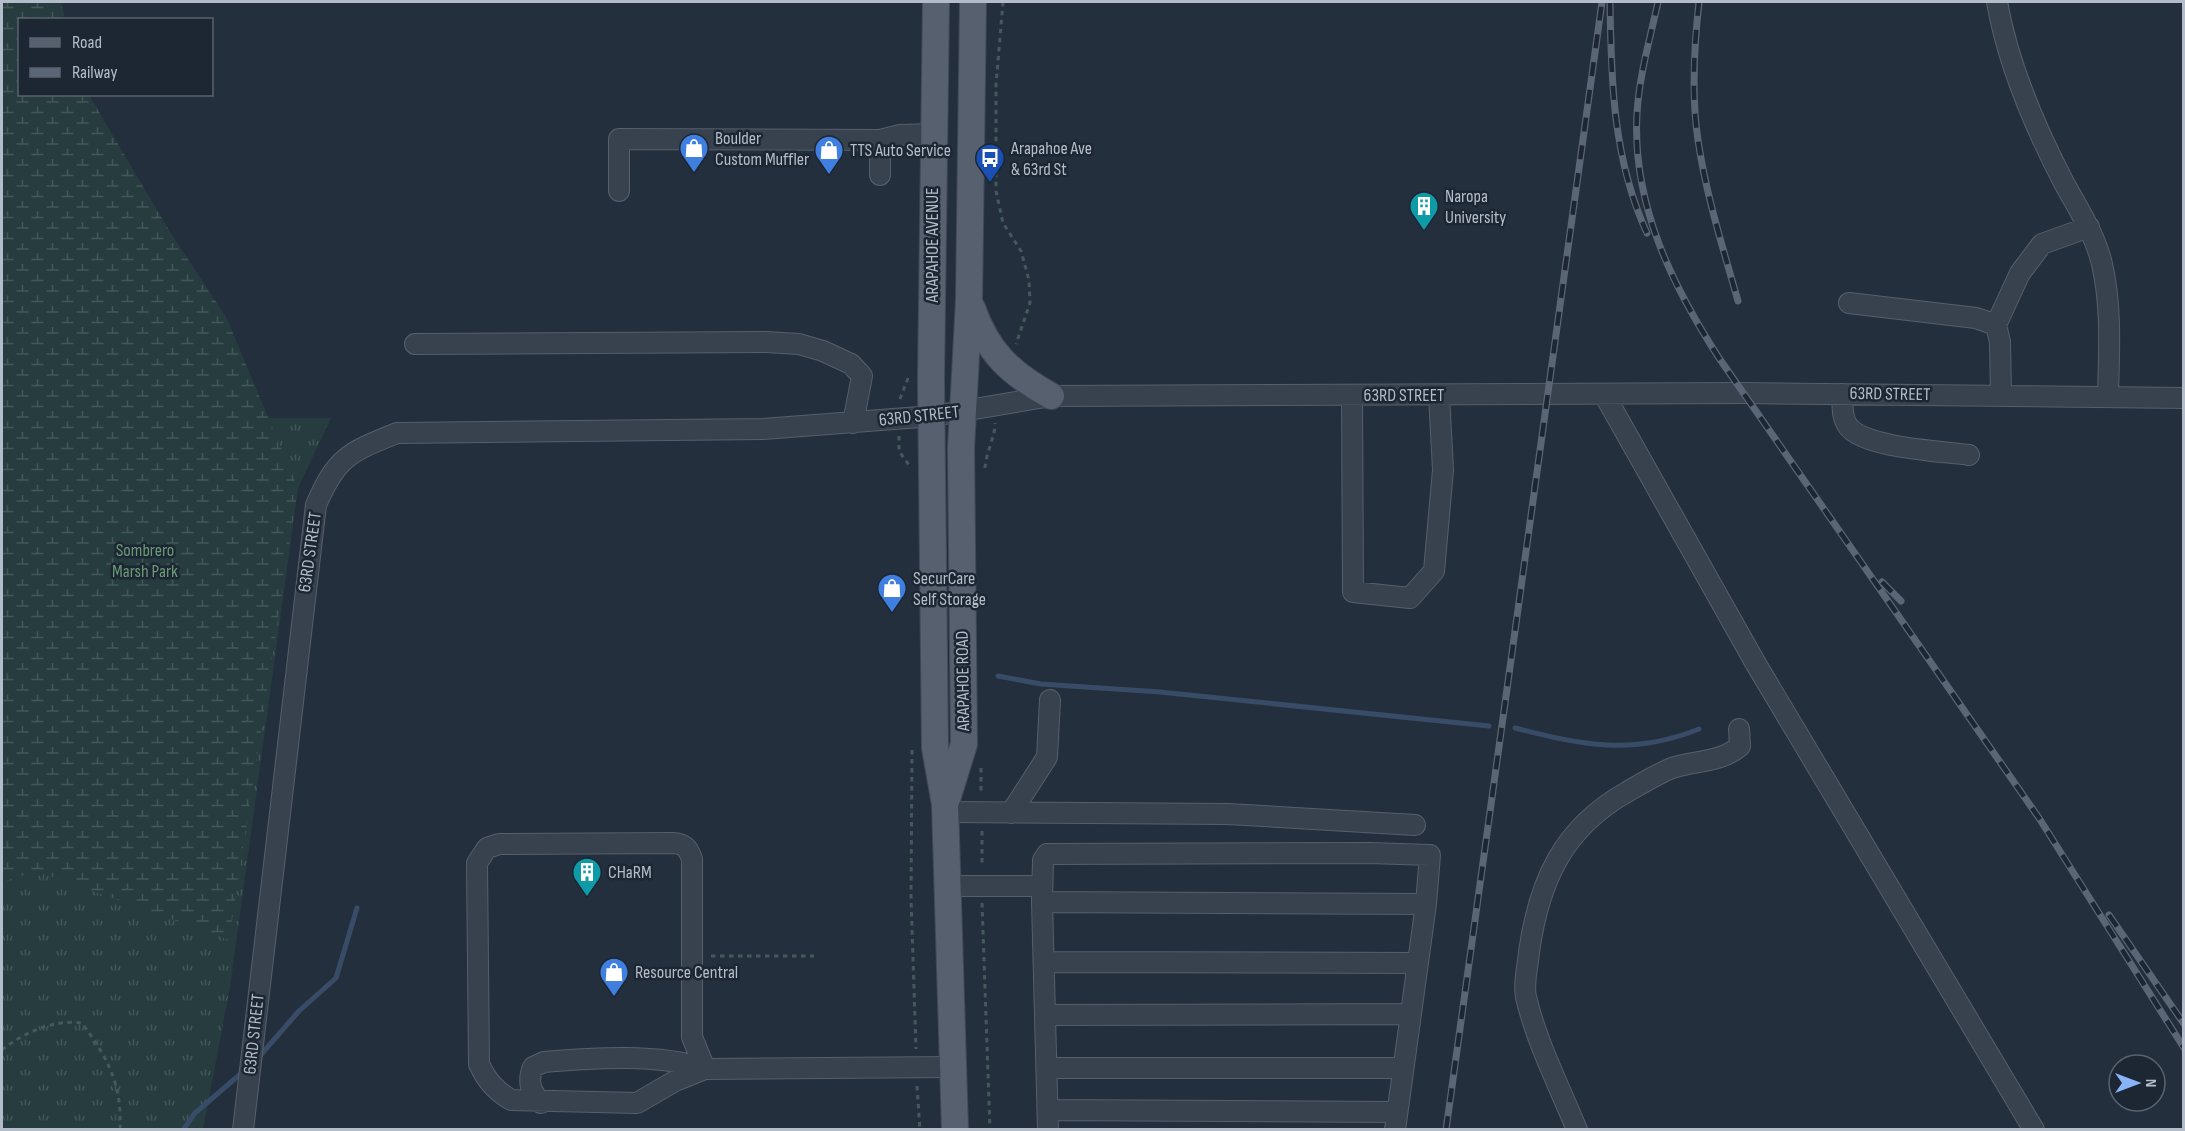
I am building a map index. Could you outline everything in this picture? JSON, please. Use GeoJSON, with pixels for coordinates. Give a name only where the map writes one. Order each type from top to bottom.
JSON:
{"type":"FeatureCollection","features":[{"type":"Feature","properties":{"kind":"main road","name":"ARAPAHOE AVENUE"},"geometry":{"type":"LineString","coordinates":[[933,416],[933,134],[936,2]]}},
{"type":"Feature","properties":{"kind":"main road","name":"ARAPAHOE AVENUE"},"geometry":{"type":"LineString","coordinates":[[963,412],[969,300],[973,2]]}},
{"type":"Feature","properties":{"kind":"main road"},"geometry":{"type":"LineString","coordinates":[[969,300],[984,339],[1003,362],[1025,382],[1051,396]]}},
{"type":"Feature","properties":{"kind":"main road","name":"ARAPAHOE ROAD"},"geometry":{"type":"LineString","coordinates":[[945,808],[964,744],[960,448],[963,412]]}},
{"type":"Feature","properties":{"kind":"main road","name":"ARAPAHOE ROAD"},"geometry":{"type":"LineString","coordinates":[[933,416],[935,748],[945,808],[955,1130]]}},
{"type":"Feature","properties":{"kind":"street"},"geometry":{"type":"LineString","coordinates":[[1997,2],[2012,66],[2063,181],[2089,227],[2102,263],[2111,319],[2108,396]]}},
{"type":"Feature","properties":{"kind":"street"},"geometry":{"type":"LineString","coordinates":[[619,191],[619,139],[880,140],[900,135],[933,134]]}},
{"type":"Feature","properties":{"kind":"street"},"geometry":{"type":"LineString","coordinates":[[880,140],[880,175]]}},
{"type":"Feature","properties":{"kind":"street"},"geometry":{"type":"LineString","coordinates":[[2001,395],[2000,342],[1996,325],[2020,273],[2042,244],[2089,227]]}},
{"type":"Feature","properties":{"kind":"street"},"geometry":{"type":"LineString","coordinates":[[1849,303],[1976,318],[1996,325]]}},
{"type":"Feature","properties":{"kind":"street"},"geometry":{"type":"LineString","coordinates":[[415,344],[650,341],[799,344],[851,364],[862,376],[853,423]]}},
{"type":"Feature","properties":{"kind":"street"},"geometry":{"type":"LineString","coordinates":[[1604,394],[1756,663],[2034,1130]]}},
{"type":"Feature","properties":{"kind":"street"},"geometry":{"type":"LineString","coordinates":[[1842,394],[1844,418],[1848,427],[1870,440],[1969,454]]}},
{"type":"Feature","properties":{"kind":"street","name":"63RD STREET"},"geometry":{"type":"LineString","coordinates":[[243,1130],[309,549],[316,505],[328,478],[341,460],[360,447],[397,433],[763,429],[933,416],[1051,396],[1842,394],[2184,398]]}},
{"type":"Feature","properties":{"kind":"street"},"geometry":{"type":"LineString","coordinates":[[1352,396],[1353,592],[1410,598],[1434,571],[1443,470],[1439,395]]}},
{"type":"Feature","properties":{"kind":"street"},"geometry":{"type":"LineString","coordinates":[[1011,813],[1047,757],[1050,700]]}},
{"type":"Feature","properties":{"kind":"street"},"geometry":{"type":"LineString","coordinates":[[1576,1130],[1525,996],[1532,937],[1542,893],[1555,861],[1566,843],[1589,818],[1625,793],[1672,768],[1729,755],[1740,746],[1739,729]]}},
{"type":"Feature","properties":{"kind":"street"},"geometry":{"type":"LineString","coordinates":[[945,808],[981,813],[1228,814],[1415,825]]}},
{"type":"Feature","properties":{"kind":"street"},"geometry":{"type":"LineString","coordinates":[[682,843],[688,849],[692,859],[692,1037],[705,1068],[637,1102],[511,1100],[486,1079],[479,1064],[477,863],[488,848],[499,844],[682,843]]}},
{"type":"Feature","properties":{"kind":"street"},"geometry":{"type":"LineString","coordinates":[[1370,853],[1430,855],[1426,904],[1395,1121],[1048,1120],[1042,894],[1043,860],[1047,854],[1370,853]]}},
{"type":"Feature","properties":{"kind":"street"},"geometry":{"type":"LineString","coordinates":[[947,886],[982,886],[1042,894],[1426,904]]}},
{"type":"Feature","properties":{"kind":"street"},"geometry":{"type":"LineString","coordinates":[[1045,962],[1418,963]]}},
{"type":"Feature","properties":{"kind":"street"},"geometry":{"type":"LineString","coordinates":[[1046,1015],[1411,1014]]}},
{"type":"Feature","properties":{"kind":"street"},"geometry":{"type":"LineString","coordinates":[[542,1102],[530,1087],[530,1076],[533,1067],[544,1062],[663,1061],[686,1062],[705,1068],[952,1067]]}},
{"type":"Feature","properties":{"kind":"street"},"geometry":{"type":"LineString","coordinates":[[1047,1068],[1402,1068]]}},
{"type":"Feature","properties":{"kind":"path"},"geometry":{"type":"LineString","coordinates":[[1003,2],[996,85],[996,191],[1003,223],[1021,251],[1029,280],[1030,303],[1024,328],[1012,353],[1003,362]]}},
{"type":"Feature","properties":{"kind":"path"},"geometry":{"type":"LineString","coordinates":[[985,475],[986,452],[996,429],[993,406]]}},
{"type":"Feature","properties":{"kind":"path"},"geometry":{"type":"LineString","coordinates":[[981,763],[982,886],[990,1130]]}},
{"type":"Feature","properties":{"kind":"path"},"geometry":{"type":"LineString","coordinates":[[691,956],[814,956]]}},
{"type":"Feature","properties":{"kind":"path"},"geometry":{"type":"LineString","coordinates":[[2,1050],[52,1024],[69,1021],[82,1023],[107,1058],[121,1108],[120,1130]]}},
{"type":"Feature","properties":{"kind":"green space","name":"Sombrero Marsh Park"},"geometry":{"type":"Polygon","coordinates":[[[2,2],[61,2],[65,18],[18,18],[18,96],[90,96],[170,232],[226,317],[298,488],[229,940],[37,871],[2,882],[2,2]]]}},
{"type":"Feature","properties":{"kind":"green space","name":"Sombrero Marsh Park"},"geometry":{"type":"Polygon","coordinates":[[[2,418],[331,418],[298,488],[230,987],[203,1129],[2,1130],[2,418]]]}},
{"type":"Feature","properties":{"kind":"waterway"},"geometry":{"type":"LineString","coordinates":[[998,676],[1041,684],[1160,692],[1489,726]]}},
{"type":"Feature","properties":{"kind":"waterway"},"geometry":{"type":"LineString","coordinates":[[1515,728],[1563,739],[1607,745],[1651,743],[1699,729]]}},
{"type":"Feature","properties":{"kind":"waterway"},"geometry":{"type":"LineString","coordinates":[[258,1058],[299,1011],[336,978],[357,908]]}},
{"type":"Feature","properties":{"kind":"waterway"},"geometry":{"type":"LineString","coordinates":[[183,1130],[195,1113],[244,1071]]}},
{"type":"Feature","properties":{"kind":"railway"},"geometry":{"type":"LineString","coordinates":[[1446,1130],[1602,2]]}},
{"type":"Feature","properties":{"kind":"railway"},"geometry":{"type":"LineString","coordinates":[[1610,2],[1611,61],[1616,119],[1627,177],[1647,233]]}},
{"type":"Feature","properties":{"kind":"railway"},"geometry":{"type":"LineString","coordinates":[[1658,2],[1640,86],[1637,147],[1648,212],[1658,242],[1686,302],[1719,358],[2039,818],[2184,1048]]}},
{"type":"Feature","properties":{"kind":"railway"},"geometry":{"type":"LineString","coordinates":[[1699,2],[1694,71],[1694,105],[1698,140],[1710,201],[1738,301]]}},
{"type":"Feature","properties":{"kind":"railway"},"geometry":{"type":"LineString","coordinates":[[1882,582],[1901,601]]}},
{"type":"Feature","properties":{"kind":"railway"},"geometry":{"type":"LineString","coordinates":[[2109,915],[2184,1024]]}},
{"type":"Feature","properties":{"kind":"place","name":"Boulder Custom Muffler"},"geometry":{"type":"Point","coordinates":[694,174]}},
{"type":"Feature","properties":{"kind":"place","name":"TTS Auto Service"},"geometry":{"type":"Point","coordinates":[829,176]}},
{"type":"Feature","properties":{"kind":"place","name":"Arapahoe Ave & 63rd St"},"geometry":{"type":"Point","coordinates":[990,184]}},
{"type":"Feature","properties":{"kind":"place","name":"Naropa University"},"geometry":{"type":"Point","coordinates":[1424,232]}},
{"type":"Feature","properties":{"kind":"place","name":"SecurCare Self Storage"},"geometry":{"type":"Point","coordinates":[892,614]}},
{"type":"Feature","properties":{"kind":"place","name":"CHaRM"},"geometry":{"type":"Point","coordinates":[587,898]}},
{"type":"Feature","properties":{"kind":"place","name":"Resource Central"},"geometry":{"type":"Point","coordinates":[614,998]}}]}
